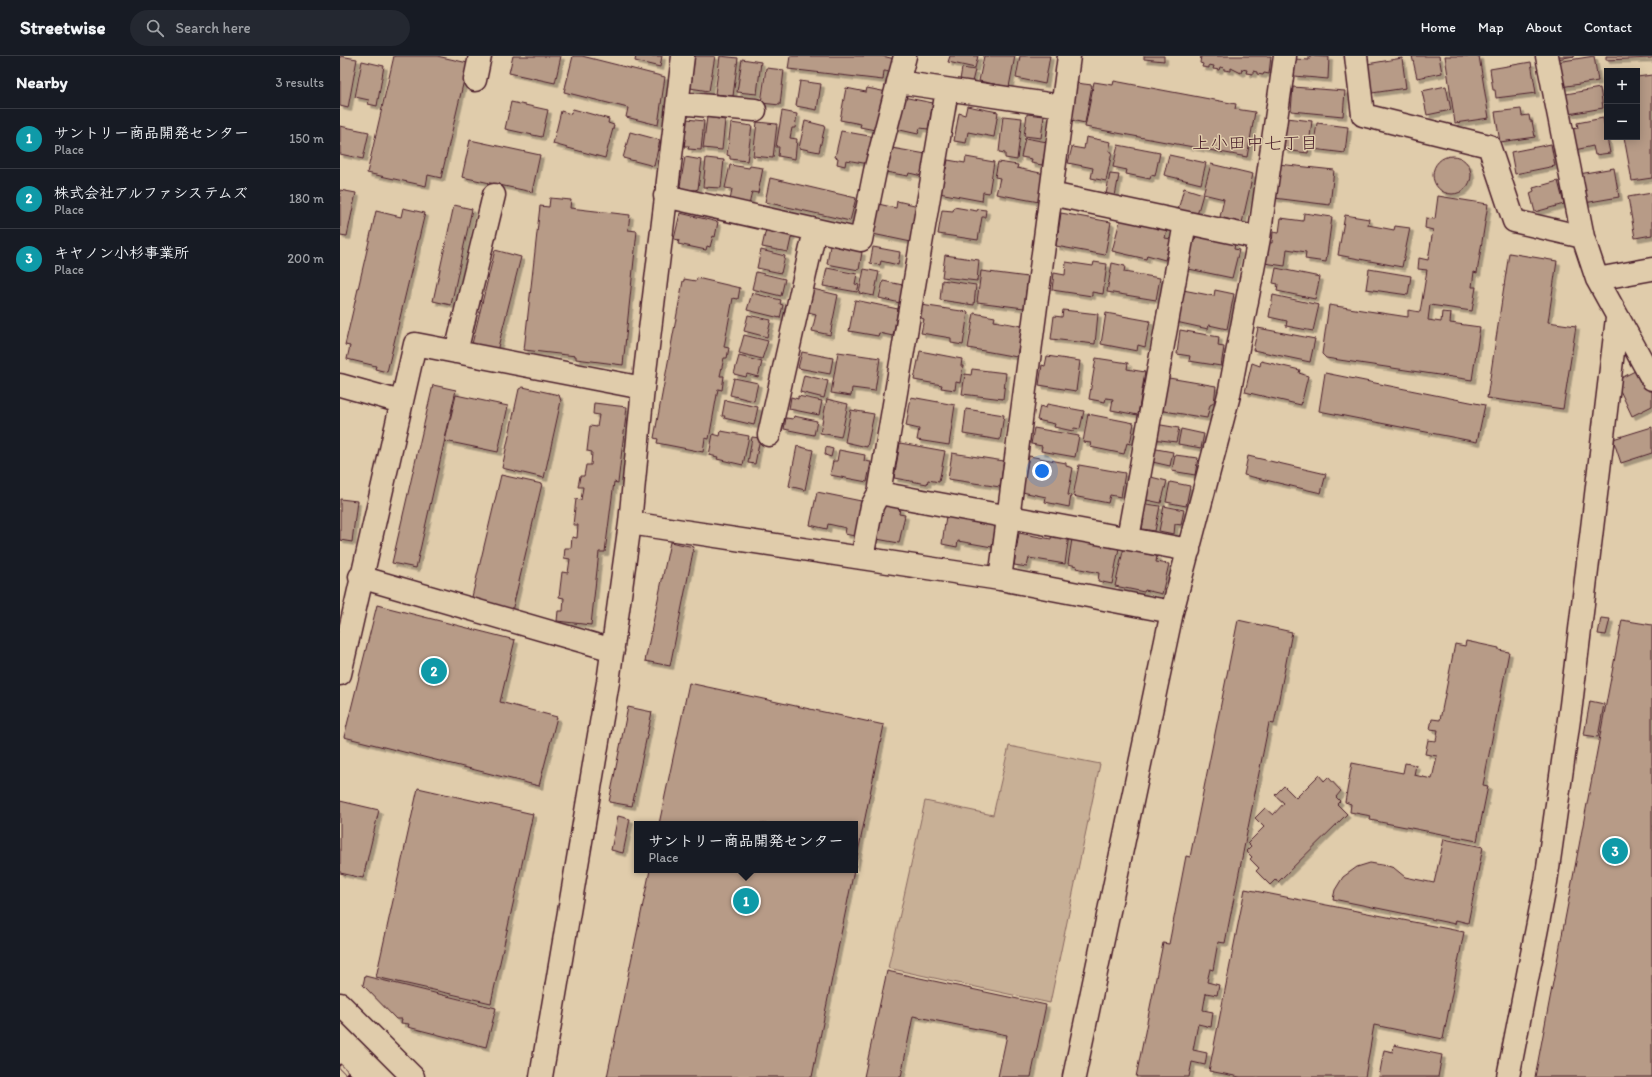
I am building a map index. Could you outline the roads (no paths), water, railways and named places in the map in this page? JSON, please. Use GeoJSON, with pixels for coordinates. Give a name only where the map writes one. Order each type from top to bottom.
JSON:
{"type":"FeatureCollection","features":[{"type":"Feature","properties":{"kind":"street"},"geometry":{"type":"LineString","coordinates":[[475,80],[480,56]]}},
{"type":"Feature","properties":{"kind":"street"},"geometry":{"type":"LineString","coordinates":[[541,1077],[612,650],[630,523],[643,388],[683,56]]}},
{"type":"Feature","properties":{"kind":"street"},"geometry":{"type":"LineString","coordinates":[[665,196],[861,240],[875,171],[905,56]]}},
{"type":"Feature","properties":{"kind":"street"},"geometry":{"type":"LineString","coordinates":[[1000,579],[1069,56]]}},
{"type":"Feature","properties":{"kind":"street"},"geometry":{"type":"LineString","coordinates":[[1074,1077],[1172,612],[1229,395],[1259,238],[1285,56]]}},
{"type":"Feature","properties":{"kind":"street"},"geometry":{"type":"LineString","coordinates":[[1356,56],[1363,115],[1489,146],[1514,221],[1583,237]]}},
{"type":"Feature","properties":{"kind":"street"},"geometry":{"type":"LineString","coordinates":[[1547,56],[1583,237],[1597,279],[1617,318],[1652,379]]}},
{"type":"Feature","properties":{"kind":"street"},"geometry":{"type":"LineString","coordinates":[[898,82],[1062,106]]}},
{"type":"Feature","properties":{"kind":"street"},"geometry":{"type":"LineString","coordinates":[[862,558],[872,506],[879,493],[947,90]]}},
{"type":"Feature","properties":{"kind":"street"},"geometry":{"type":"LineString","coordinates":[[678,103],[755,110]]}},
{"type":"Feature","properties":{"kind":"street"},"geometry":{"type":"LineString","coordinates":[[1050,194],[1259,238]]}},
{"type":"Feature","properties":{"kind":"street"},"geometry":{"type":"LineString","coordinates":[[456,352],[494,195]]}},
{"type":"Feature","properties":{"kind":"street"},"geometry":{"type":"LineString","coordinates":[[1128,538],[1185,222]]}},
{"type":"Feature","properties":{"kind":"street"},"geometry":{"type":"LineString","coordinates":[[769,435],[815,230]]}},
{"type":"Feature","properties":{"kind":"street"},"geometry":{"type":"LineString","coordinates":[[1597,279],[1652,268]]}},
{"type":"Feature","properties":{"kind":"street"},"geometry":{"type":"LineString","coordinates":[[1508,1077],[1546,882],[1571,705],[1617,318]]}},
{"type":"Feature","properties":{"kind":"street"},"geometry":{"type":"LineString","coordinates":[[340,674],[360,577],[415,344],[643,388]]}},
{"type":"Feature","properties":{"kind":"street"},"geometry":{"type":"LineString","coordinates":[[340,385],[401,402]]}},
{"type":"Feature","properties":{"kind":"street"},"geometry":{"type":"LineString","coordinates":[[879,493],[1189,550]]}},
{"type":"Feature","properties":{"kind":"street"},"geometry":{"type":"LineString","coordinates":[[630,523],[1000,579],[1172,612]]}},
{"type":"Feature","properties":{"kind":"street"},"geometry":{"type":"LineString","coordinates":[[360,577],[612,650]]}},
{"type":"Feature","properties":{"kind":"street"},"geometry":{"type":"LineString","coordinates":[[340,1004],[413,1077]]}},
{"type":"Feature","properties":{"kind":"railway"},"geometry":{"type":"LineString","coordinates":[[340,1066],[351,1077]]}},
{"type":"Feature","properties":{"kind":"place","name":"株式会社アルファシステムズ"},"geometry":{"type":"Point","coordinates":[434,671]}},
{"type":"Feature","properties":{"kind":"place","name":"キヤノン小杉事業所"},"geometry":{"type":"Point","coordinates":[1615,851]}},
{"type":"Feature","properties":{"kind":"place","name":"サントリー商品開発センター"},"geometry":{"type":"Point","coordinates":[746,901]}},
{"type":"Feature","properties":{"kind":"district","name":"上小田中七丁目"},"geometry":{"type":"Point","coordinates":[1255,143]}}]}
